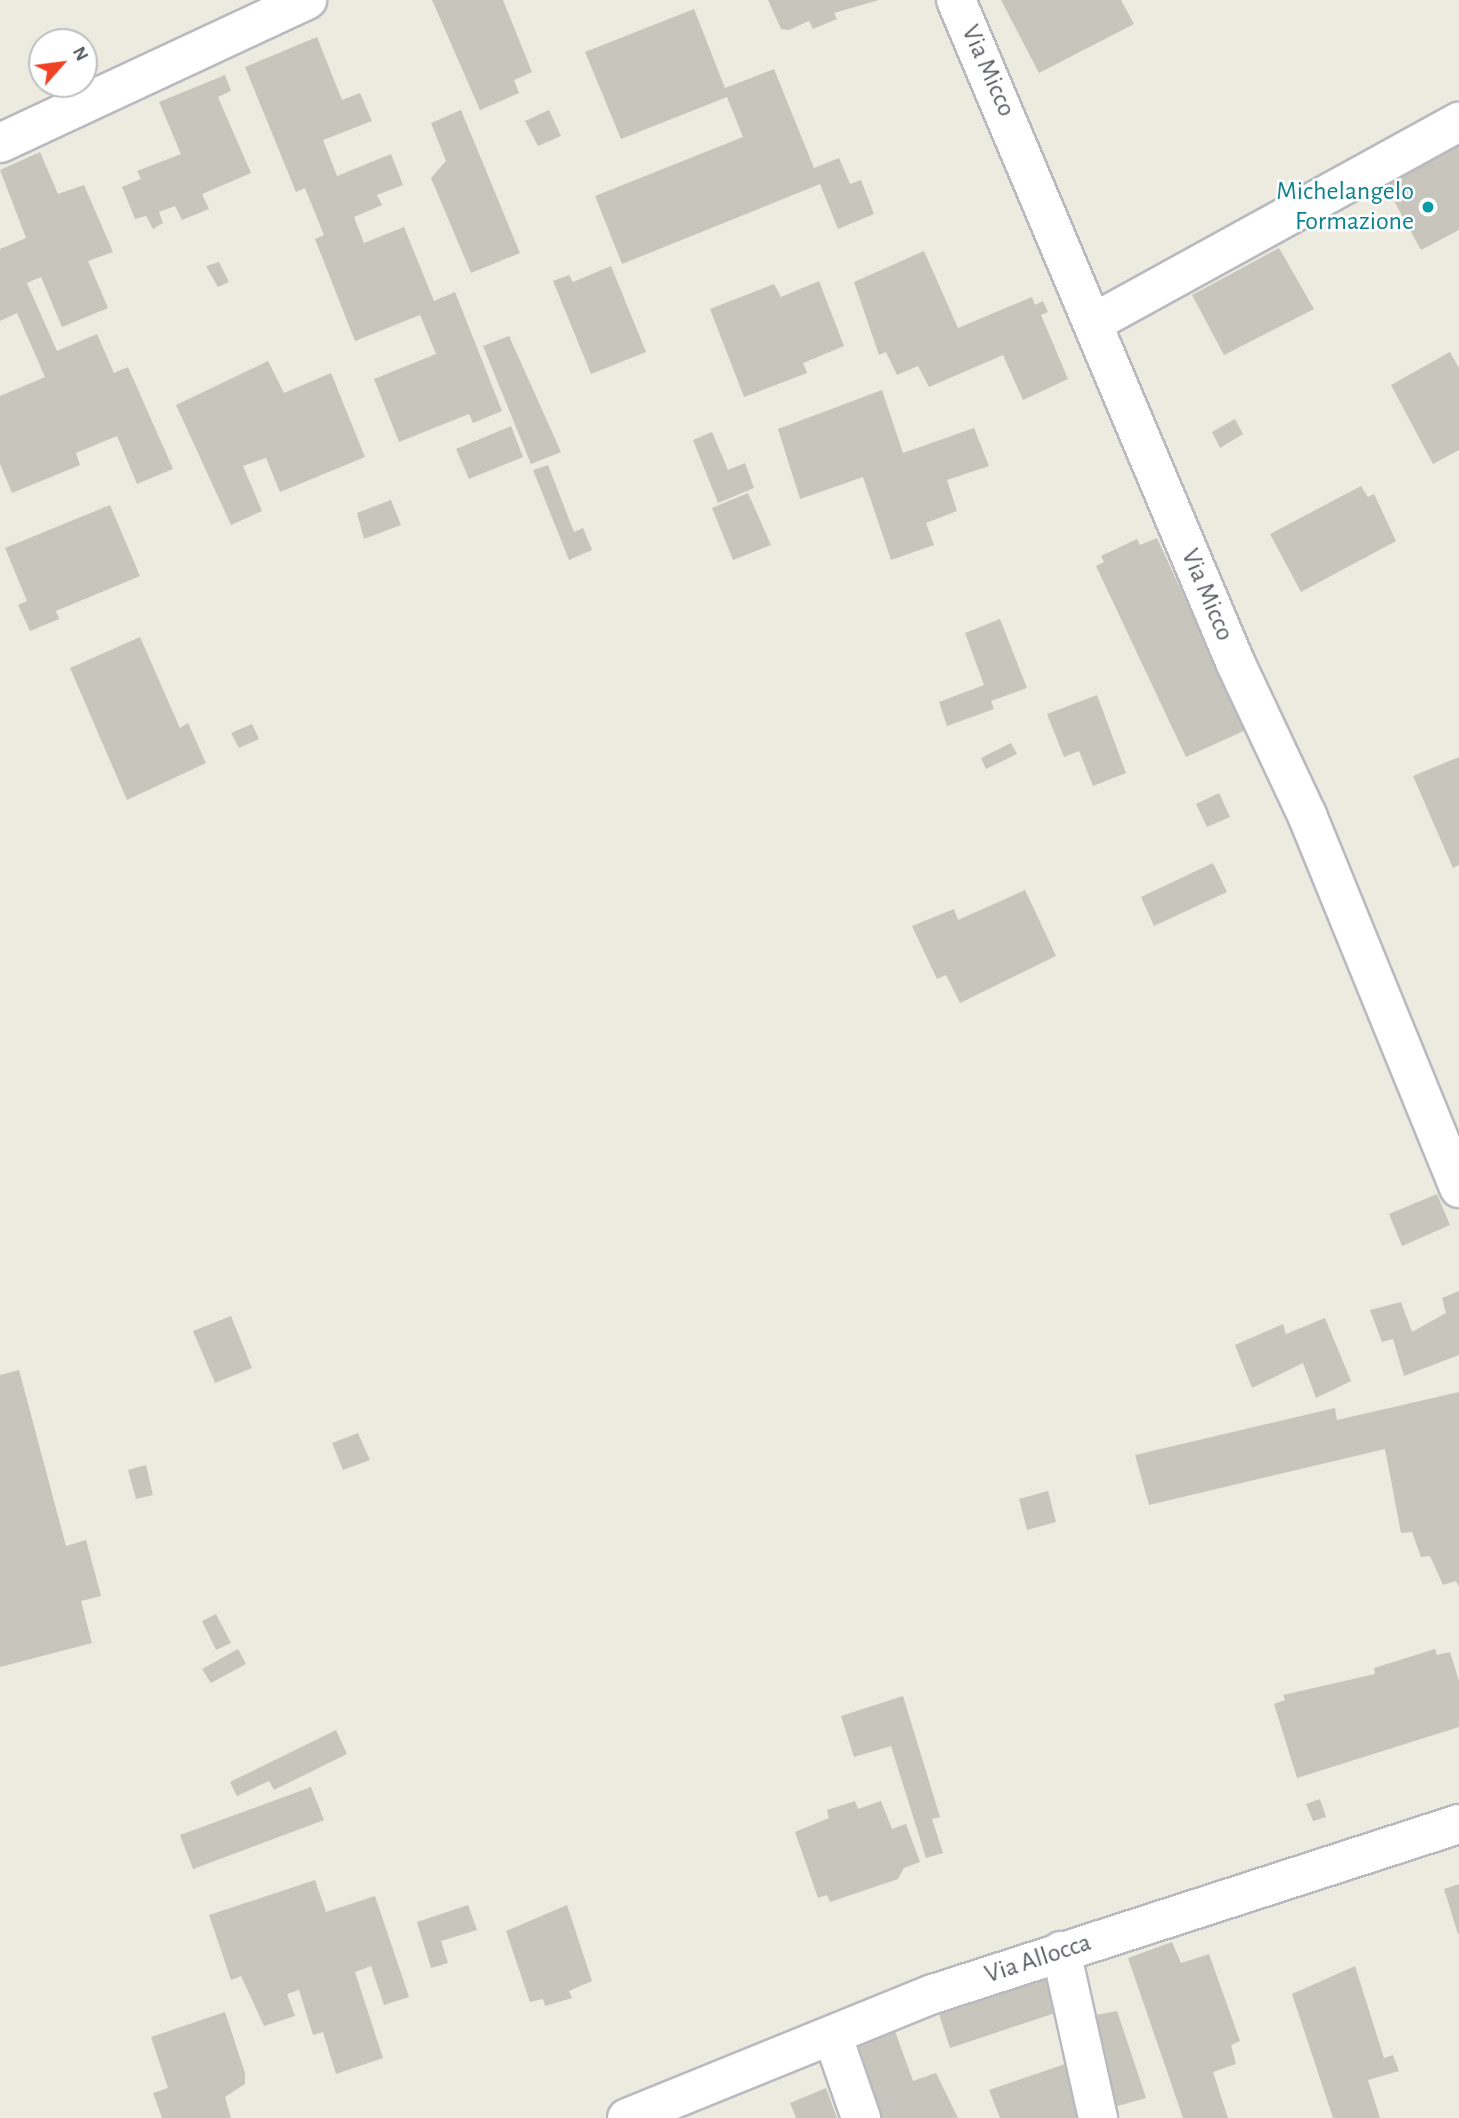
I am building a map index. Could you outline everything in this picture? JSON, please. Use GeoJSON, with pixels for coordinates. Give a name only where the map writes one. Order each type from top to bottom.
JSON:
{"type":"FeatureCollection","features":[{"type":"Feature","properties":{"kind":"street"},"geometry":{"type":"LineString","coordinates":[[0,143],[307,0]]}},
{"type":"Feature","properties":{"kind":"street","name":"Via Micco"},"geometry":{"type":"LineString","coordinates":[[956,0],[1307,815],[1459,1188]]}},
{"type":"Feature","properties":{"kind":"street"},"geometry":{"type":"LineString","coordinates":[[1093,323],[1459,122]]}},
{"type":"Feature","properties":{"kind":"street","name":"Via Allocca"},"geometry":{"type":"LineString","coordinates":[[626,2118],[833,2037],[933,1994],[1459,1824]]}},
{"type":"Feature","properties":{"kind":"street"},"geometry":{"type":"LineString","coordinates":[[1061,1951],[1098,2118]]}},
{"type":"Feature","properties":{"kind":"street"},"geometry":{"type":"LineString","coordinates":[[833,2037],[861,2118]]}},
{"type":"Feature","properties":{"kind":"building"},"geometry":{"type":"Polygon","coordinates":[[[432,0],[503,0],[532,72],[514,80],[519,93],[480,110],[432,0]]]}},
{"type":"Feature","properties":{"kind":"building"},"geometry":{"type":"Polygon","coordinates":[[[768,0],[879,0],[834,13],[837,19],[813,29],[809,21],[789,30],[781,29],[768,0]]]}},
{"type":"Feature","properties":{"kind":"building"},"geometry":{"type":"Polygon","coordinates":[[[1001,0],[1121,0],[1134,24],[1039,73],[1001,0]]]}},
{"type":"Feature","properties":{"kind":"building"},"geometry":{"type":"Polygon","coordinates":[[[694,9],[725,88],[774,69],[814,168],[839,158],[850,184],[861,180],[874,214],[838,229],[820,184],[622,264],[595,196],[743,137],[727,97],[621,139],[585,52],[694,9]]]}},
{"type":"Feature","properties":{"kind":"building"},"geometry":{"type":"Polygon","coordinates":[[[317,37],[342,100],[360,93],[372,121],[323,140],[337,176],[391,154],[403,185],[377,195],[382,205],[354,217],[364,243],[404,227],[434,301],[455,292],[502,411],[473,423],[469,414],[399,442],[374,379],[436,354],[420,315],[355,341],[315,239],[324,235],[305,188],[296,192],[245,67],[317,37]]]}},
{"type":"Feature","properties":{"kind":"building"},"geometry":{"type":"Polygon","coordinates":[[[225,75],[231,91],[218,97],[251,173],[202,194],[209,209],[182,220],[175,206],[159,212],[163,223],[153,229],[146,216],[135,219],[122,187],[141,179],[137,171],[181,154],[159,102],[225,75]]]}},
{"type":"Feature","properties":{"kind":"building"},"geometry":{"type":"Polygon","coordinates":[[[461,110],[520,253],[471,273],[431,178],[446,161],[431,123],[461,110]]]}},
{"type":"Feature","properties":{"kind":"building"},"geometry":{"type":"Polygon","coordinates":[[[549,110],[561,136],[538,146],[525,121],[549,110]]]}},
{"type":"Feature","properties":{"kind":"building","name":"Michelangelo Formazione"},"geometry":{"type":"Polygon","coordinates":[[[1459,142],[1459,230],[1421,250],[1384,183],[1459,142]]]}},
{"type":"Feature","properties":{"kind":"building"},"geometry":{"type":"Polygon","coordinates":[[[40,152],[58,194],[84,185],[113,252],[88,261],[108,308],[62,327],[41,277],[27,283],[57,351],[97,334],[114,373],[128,367],[173,469],[137,484],[117,436],[76,453],[80,465],[12,493],[0,464],[0,396],[45,377],[17,313],[0,321],[0,249],[26,238],[0,170],[40,152]]]}},
{"type":"Feature","properties":{"kind":"building"},"geometry":{"type":"Polygon","coordinates":[[[1279,248],[1314,309],[1224,355],[1192,295],[1279,248]]]}},
{"type":"Feature","properties":{"kind":"building"},"geometry":{"type":"Polygon","coordinates":[[[924,251],[958,328],[1032,297],[1035,305],[1043,301],[1048,312],[1041,315],[1068,379],[1023,400],[1003,355],[929,387],[918,366],[897,375],[886,352],[879,355],[854,282],[924,251]]]}},
{"type":"Feature","properties":{"kind":"building"},"geometry":{"type":"Polygon","coordinates":[[[219,262],[229,282],[218,287],[206,266],[219,262]]]}},
{"type":"Feature","properties":{"kind":"building"},"geometry":{"type":"Polygon","coordinates":[[[611,266],[646,352],[591,374],[553,281],[569,275],[573,282],[611,266]]]}},
{"type":"Feature","properties":{"kind":"building"},"geometry":{"type":"Polygon","coordinates":[[[819,281],[844,346],[803,363],[807,373],[744,397],[710,309],[774,284],[781,297],[819,281]]]}},
{"type":"Feature","properties":{"kind":"building"},"geometry":{"type":"Polygon","coordinates":[[[509,336],[561,452],[531,464],[483,346],[509,336]]]}},
{"type":"Feature","properties":{"kind":"building"},"geometry":{"type":"Polygon","coordinates":[[[1450,352],[1459,368],[1459,450],[1433,464],[1391,385],[1450,352]]]}},
{"type":"Feature","properties":{"kind":"building"},"geometry":{"type":"Polygon","coordinates":[[[268,361],[284,393],[331,373],[365,457],[280,492],[266,458],[243,466],[262,511],[231,525],[176,405],[268,361]]]}},
{"type":"Feature","properties":{"kind":"building"},"geometry":{"type":"Polygon","coordinates":[[[882,390],[903,453],[974,428],[989,466],[947,480],[957,511],[926,523],[934,545],[891,560],[863,477],[800,499],[778,429],[882,390]]]}},
{"type":"Feature","properties":{"kind":"building"},"geometry":{"type":"Polygon","coordinates":[[[1235,419],[1243,434],[1220,448],[1212,432],[1235,419]]]}},
{"type":"Feature","properties":{"kind":"building"},"geometry":{"type":"Polygon","coordinates":[[[511,426],[523,457],[469,479],[456,449],[511,426]]]}},
{"type":"Feature","properties":{"kind":"building"},"geometry":{"type":"Polygon","coordinates":[[[712,432],[728,470],[745,463],[754,488],[718,503],[693,440],[712,432]]]}},
{"type":"Feature","properties":{"kind":"building"},"geometry":{"type":"Polygon","coordinates":[[[548,465],[574,532],[583,528],[592,550],[569,560],[533,470],[548,465]]]}},
{"type":"Feature","properties":{"kind":"building"},"geometry":{"type":"Polygon","coordinates":[[[1361,486],[1368,497],[1374,494],[1396,541],[1301,592],[1270,534],[1361,486]]]}},
{"type":"Feature","properties":{"kind":"building"},"geometry":{"type":"Polygon","coordinates":[[[748,493],[771,545],[733,560],[712,508],[748,493]]]}},
{"type":"Feature","properties":{"kind":"building"},"geometry":{"type":"Polygon","coordinates":[[[391,500],[401,525],[364,539],[357,513],[391,500]]]}},
{"type":"Feature","properties":{"kind":"building"},"geometry":{"type":"Polygon","coordinates":[[[110,505],[140,576],[56,611],[59,619],[30,631],[18,605],[27,601],[5,548],[110,505]]]}},
{"type":"Feature","properties":{"kind":"building"},"geometry":{"type":"Polygon","coordinates":[[[1157,538],[1246,730],[1186,757],[1096,566],[1104,562],[1101,556],[1137,539],[1140,545],[1157,538]]]}},
{"type":"Feature","properties":{"kind":"building"},"geometry":{"type":"Polygon","coordinates":[[[1000,619],[1027,688],[991,701],[994,709],[947,726],[939,702],[984,685],[965,633],[1000,619]]]}},
{"type":"Feature","properties":{"kind":"building"},"geometry":{"type":"Polygon","coordinates":[[[140,637],[180,728],[188,723],[206,763],[127,800],[70,668],[140,637]]]}},
{"type":"Feature","properties":{"kind":"building"},"geometry":{"type":"Polygon","coordinates":[[[1097,695],[1126,773],[1093,786],[1079,751],[1064,757],[1047,714],[1097,695]]]}},
{"type":"Feature","properties":{"kind":"building"},"geometry":{"type":"Polygon","coordinates":[[[252,724],[259,739],[239,748],[231,733],[252,724]]]}},
{"type":"Feature","properties":{"kind":"building"},"geometry":{"type":"Polygon","coordinates":[[[1011,743],[1017,754],[986,769],[981,758],[1011,743]]]}},
{"type":"Feature","properties":{"kind":"building"},"geometry":{"type":"Polygon","coordinates":[[[1459,757],[1459,865],[1453,868],[1413,776],[1459,757]]]}},
{"type":"Feature","properties":{"kind":"building"},"geometry":{"type":"Polygon","coordinates":[[[1219,793],[1230,817],[1207,827],[1196,804],[1219,793]]]}},
{"type":"Feature","properties":{"kind":"building"},"geometry":{"type":"Polygon","coordinates":[[[1213,863],[1227,892],[1154,926],[1141,897],[1213,863]]]}},
{"type":"Feature","properties":{"kind":"building"},"geometry":{"type":"Polygon","coordinates":[[[1025,890],[1056,956],[960,1003],[946,975],[937,979],[912,926],[954,909],[958,920],[1025,890]]]}},
{"type":"Feature","properties":{"kind":"building"},"geometry":{"type":"Polygon","coordinates":[[[1437,1194],[1450,1225],[1402,1246],[1389,1214],[1437,1194]]]}},
{"type":"Feature","properties":{"kind":"building"},"geometry":{"type":"Polygon","coordinates":[[[1459,1291],[1459,1355],[1404,1376],[1393,1339],[1382,1342],[1370,1310],[1401,1302],[1412,1332],[1446,1313],[1442,1298],[1459,1291]]]}},
{"type":"Feature","properties":{"kind":"building"},"geometry":{"type":"Polygon","coordinates":[[[231,1316],[252,1368],[215,1383],[193,1331],[231,1316]]]}},
{"type":"Feature","properties":{"kind":"building"},"geometry":{"type":"Polygon","coordinates":[[[1325,1318],[1351,1381],[1316,1398],[1303,1363],[1252,1388],[1235,1345],[1283,1324],[1286,1334],[1325,1318]]]}},
{"type":"Feature","properties":{"kind":"building"},"geometry":{"type":"Polygon","coordinates":[[[19,1370],[66,1546],[86,1540],[101,1596],[81,1601],[92,1643],[0,1667],[0,1375],[19,1370]]]}},
{"type":"Feature","properties":{"kind":"building"},"geometry":{"type":"Polygon","coordinates":[[[1459,1392],[1459,1587],[1456,1581],[1443,1585],[1430,1556],[1421,1557],[1412,1532],[1401,1533],[1385,1449],[1149,1505],[1135,1455],[1335,1408],[1337,1420],[1459,1392]]]}},
{"type":"Feature","properties":{"kind":"building"},"geometry":{"type":"Polygon","coordinates":[[[358,1433],[370,1460],[343,1470],[332,1443],[358,1433]]]}},
{"type":"Feature","properties":{"kind":"building"},"geometry":{"type":"Polygon","coordinates":[[[146,1465],[153,1495],[136,1499],[128,1470],[146,1465]]]}},
{"type":"Feature","properties":{"kind":"building"},"geometry":{"type":"Polygon","coordinates":[[[1048,1491],[1056,1522],[1027,1530],[1019,1499],[1048,1491]]]}},
{"type":"Feature","properties":{"kind":"building"},"geometry":{"type":"Polygon","coordinates":[[[216,1614],[231,1643],[216,1650],[202,1621],[216,1614]]]}},
{"type":"Feature","properties":{"kind":"building"},"geometry":{"type":"Polygon","coordinates":[[[238,1649],[246,1664],[211,1683],[202,1669],[238,1649]]]}},
{"type":"Feature","properties":{"kind":"building"},"geometry":{"type":"Polygon","coordinates":[[[1435,1649],[1437,1655],[1450,1652],[1459,1681],[1459,1727],[1297,1778],[1274,1704],[1285,1700],[1283,1695],[1375,1674],[1374,1668],[1435,1649]]]}},
{"type":"Feature","properties":{"kind":"building"},"geometry":{"type":"Polygon","coordinates":[[[903,1696],[940,1817],[932,1819],[943,1853],[926,1858],[891,1746],[854,1757],[841,1716],[903,1696]]]}},
{"type":"Feature","properties":{"kind":"building"},"geometry":{"type":"Polygon","coordinates":[[[336,1730],[347,1754],[274,1790],[269,1781],[237,1796],[230,1782],[336,1730]]]}},
{"type":"Feature","properties":{"kind":"building"},"geometry":{"type":"Polygon","coordinates":[[[311,1787],[324,1820],[193,1869],[180,1835],[311,1787]]]}},
{"type":"Feature","properties":{"kind":"building"},"geometry":{"type":"Polygon","coordinates":[[[1320,1799],[1326,1817],[1313,1821],[1306,1804],[1320,1799]]]}},
{"type":"Feature","properties":{"kind":"building"},"geometry":{"type":"Polygon","coordinates":[[[855,1801],[858,1809],[881,1801],[892,1829],[906,1824],[920,1862],[904,1868],[898,1879],[830,1902],[827,1895],[818,1898],[795,1832],[829,1818],[827,1810],[855,1801]]]}},
{"type":"Feature","properties":{"kind":"building"},"geometry":{"type":"Polygon","coordinates":[[[315,1880],[326,1912],[375,1896],[409,1997],[384,2005],[371,1966],[355,1972],[383,2058],[336,2074],[323,2032],[313,2035],[299,1990],[287,1994],[295,2016],[264,2026],[241,1976],[231,1980],[209,1915],[315,1880]]]}},
{"type":"Feature","properties":{"kind":"building"},"geometry":{"type":"Polygon","coordinates":[[[1459,1884],[1459,1934],[1458,1934],[1444,1889],[1459,1884]]]}},
{"type":"Feature","properties":{"kind":"building"},"geometry":{"type":"Polygon","coordinates":[[[468,1905],[477,1930],[441,1941],[448,1963],[431,1968],[417,1922],[468,1905]]]}},
{"type":"Feature","properties":{"kind":"building"},"geometry":{"type":"Polygon","coordinates":[[[567,1905],[592,1981],[569,1991],[572,1998],[545,2006],[543,1999],[530,2002],[506,1931],[567,1905]]]}},
{"type":"Feature","properties":{"kind":"building"},"geometry":{"type":"Polygon","coordinates":[[[1172,1942],[1181,1963],[1209,1954],[1240,2041],[1231,2045],[1236,2064],[1213,2072],[1228,2118],[1183,2118],[1128,1958],[1172,1942]]]}},
{"type":"Feature","properties":{"kind":"building"},"geometry":{"type":"Polygon","coordinates":[[[1355,1966],[1384,2058],[1393,2055],[1399,2071],[1368,2080],[1380,2118],[1333,2118],[1292,1994],[1355,1966]]]}},
{"type":"Feature","properties":{"kind":"building"},"geometry":{"type":"Polygon","coordinates":[[[1046,1974],[1061,2011],[950,2048],[938,2011],[1046,1974]]]}},
{"type":"Feature","properties":{"kind":"building"},"geometry":{"type":"Polygon","coordinates":[[[1117,2011],[1146,2098],[1107,2109],[1086,2017],[1117,2011]]]}},
{"type":"Feature","properties":{"kind":"building"},"geometry":{"type":"Polygon","coordinates":[[[225,2012],[245,2073],[245,2084],[225,2097],[231,2118],[162,2118],[153,2093],[168,2088],[151,2037],[225,2012]]]}},
{"type":"Feature","properties":{"kind":"building"},"geometry":{"type":"Polygon","coordinates":[[[895,2031],[913,2081],[936,2073],[958,2118],[882,2118],[858,2043],[895,2031]]]}},
{"type":"Feature","properties":{"kind":"building"},"geometry":{"type":"Polygon","coordinates":[[[1065,2064],[1083,2118],[1000,2118],[989,2090],[1065,2064]]]}},
{"type":"Feature","properties":{"kind":"building"},"geometry":{"type":"Polygon","coordinates":[[[826,2088],[837,2118],[796,2118],[790,2103],[826,2088]]]}},
{"type":"Feature","properties":{"kind":"place","name":"Michelangelo Formazione"},"geometry":{"type":"Point","coordinates":[1428,207]}}]}
